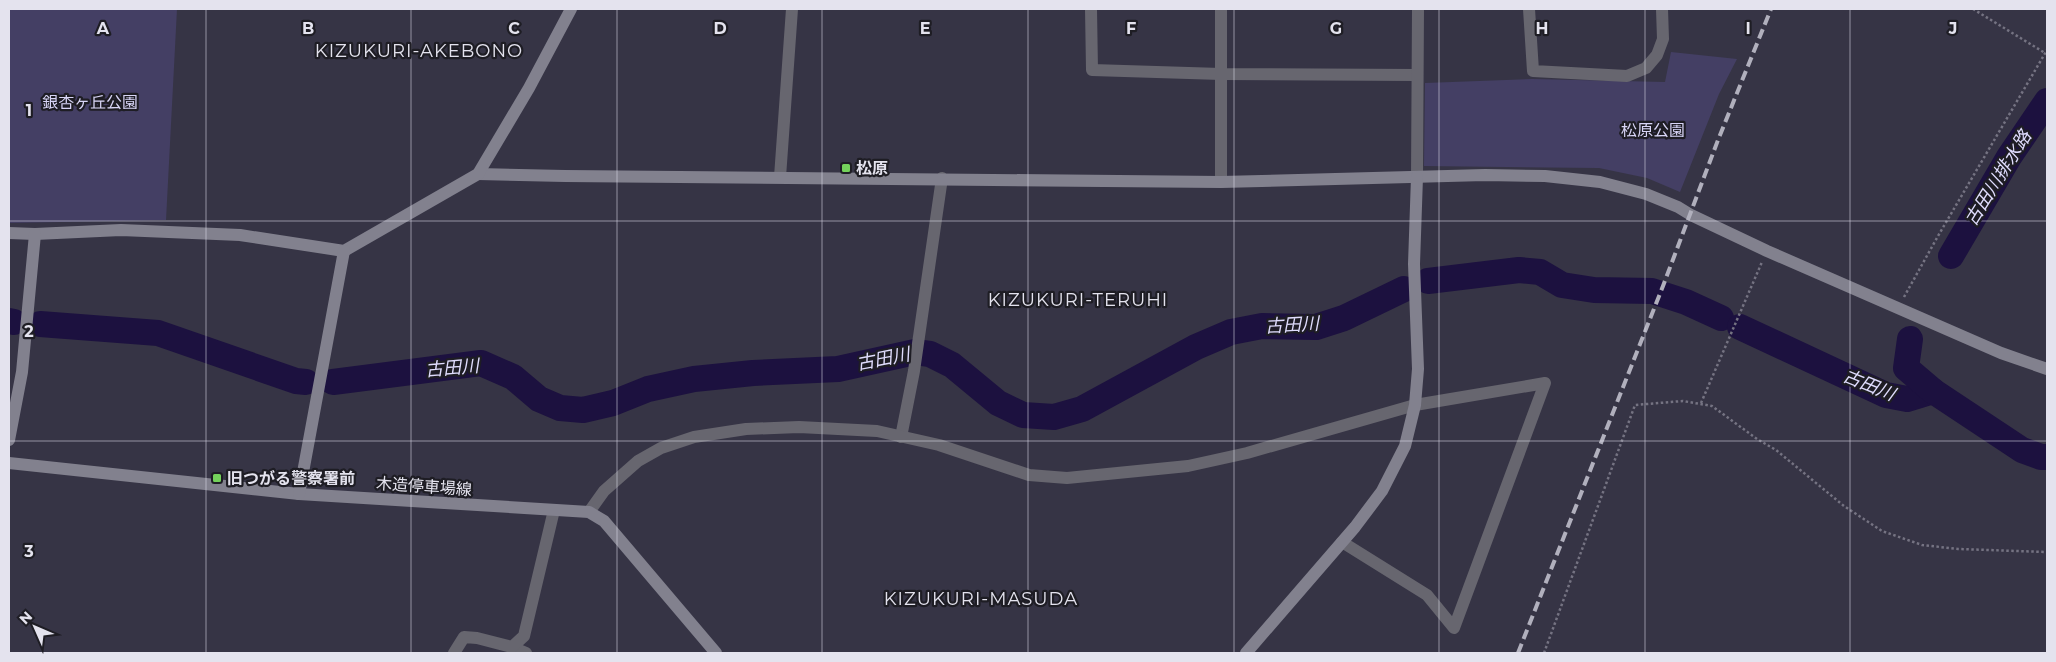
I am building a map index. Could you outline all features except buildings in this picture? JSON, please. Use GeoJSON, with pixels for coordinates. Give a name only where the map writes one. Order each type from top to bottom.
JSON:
{"type":"FeatureCollection","features":[{"type":"Feature","properties":{"kind":"street"},"geometry":{"type":"LineString","coordinates":[[9,233],[35,234],[121,230],[240,235],[344,251],[478,174],[529,88],[571,9]]}},
{"type":"Feature","properties":{"kind":"street"},"geometry":{"type":"LineString","coordinates":[[780,177],[792,9]]}},
{"type":"Feature","properties":{"kind":"street"},"geometry":{"type":"LineString","coordinates":[[1091,9],[1092,70],[1221,74],[1417,75]]}},
{"type":"Feature","properties":{"kind":"street"},"geometry":{"type":"LineString","coordinates":[[1221,9],[1221,182]]}},
{"type":"Feature","properties":{"kind":"street"},"geometry":{"type":"LineString","coordinates":[[1246,653],[1342,542],[1382,491],[1405,446],[1415,405],[1418,369],[1414,264],[1417,177],[1418,9]]}},
{"type":"Feature","properties":{"kind":"street"},"geometry":{"type":"LineString","coordinates":[[1529,9],[1533,72],[1627,76],[1646,68],[1657,55],[1663,39],[1662,9]]}},
{"type":"Feature","properties":{"kind":"street"},"geometry":{"type":"LineString","coordinates":[[478,174],[1221,182],[1485,175],[1545,176],[1600,182],[1646,194],[1678,207],[1690,215],[1767,251],[2001,353],[2047,369]]}},
{"type":"Feature","properties":{"kind":"street"},"geometry":{"type":"LineString","coordinates":[[901,437],[914,371],[942,178]]}},
{"type":"Feature","properties":{"kind":"street"},"geometry":{"type":"LineString","coordinates":[[9,440],[22,372],[35,234]]}},
{"type":"Feature","properties":{"kind":"street"},"geometry":{"type":"LineString","coordinates":[[299,494],[344,251]]}},
{"type":"Feature","properties":{"kind":"street"},"geometry":{"type":"LineString","coordinates":[[716,653],[604,521],[589,512],[604,492],[638,462],[661,448],[694,437],[746,429],[799,427],[877,431],[939,445],[1030,475],[1067,478],[1188,466],[1247,453],[1415,405],[1545,383],[1454,628],[1427,595],[1342,542]]}},
{"type":"Feature","properties":{"kind":"street","name":"木造停車場線"},"geometry":{"type":"LineString","coordinates":[[9,463],[299,494],[589,512]]}},
{"type":"Feature","properties":{"kind":"street"},"geometry":{"type":"LineString","coordinates":[[512,647],[524,636],[554,510]]}},
{"type":"Feature","properties":{"kind":"street"},"geometry":{"type":"LineString","coordinates":[[454,653],[464,637],[477,638],[512,647],[526,653]]}},
{"type":"Feature","properties":{"kind":"path"},"geometry":{"type":"LineString","coordinates":[[1973,9],[2045,53]]}},
{"type":"Feature","properties":{"kind":"path"},"geometry":{"type":"LineString","coordinates":[[1898,308],[1929,251],[2047,50]]}},
{"type":"Feature","properties":{"kind":"path"},"geometry":{"type":"LineString","coordinates":[[1701,403],[1767,251]]}},
{"type":"Feature","properties":{"kind":"path"},"geometry":{"type":"LineString","coordinates":[[1544,653],[1635,405],[1683,401],[1712,406],[1757,439],[1776,450],[1844,506],[1882,531],[1922,545],[1958,549],[2047,552]]}},
{"type":"Feature","properties":{"kind":"green space","name":"銀杏ヶ丘公園"},"geometry":{"type":"Polygon","coordinates":[[[9,9],[177,9],[166,220],[9,223],[9,9]]]}},
{"type":"Feature","properties":{"kind":"green space","name":"松原公園"},"geometry":{"type":"Polygon","coordinates":[[[1671,52],[1737,59],[1719,94],[1680,192],[1647,178],[1599,168],[1424,166],[1425,83],[1532,79],[1665,82],[1671,52]]]}},
{"type":"Feature","properties":{"kind":"waterway","name":"古田川排水路"},"geometry":{"type":"LineString","coordinates":[[1951,256],[2009,157],[2047,101]]}},
{"type":"Feature","properties":{"kind":"waterway","name":"古田川"},"geometry":{"type":"LineString","coordinates":[[1428,281],[1519,270],[1540,272],[1562,285],[1594,290],[1652,291],[1686,302],[1721,318]]}},
{"type":"Feature","properties":{"kind":"waterway","name":"古田川"},"geometry":{"type":"LineString","coordinates":[[333,382],[481,363],[513,377],[539,399],[560,408],[583,410],[613,403],[648,389],[694,379],[753,373],[838,369],[915,352],[930,354],[952,365],[998,403],[1023,415],[1054,417],[1082,409],[1196,347],[1231,332],[1262,326],[1316,327],[1344,318],[1404,289]]}},
{"type":"Feature","properties":{"kind":"waterway","name":"古田川"},"geometry":{"type":"LineString","coordinates":[[9,321],[14,322]]}},
{"type":"Feature","properties":{"kind":"waterway","name":"古田川"},"geometry":{"type":"LineString","coordinates":[[40,324],[158,333],[296,381],[306,382]]}},
{"type":"Feature","properties":{"kind":"waterway","name":"古田川"},"geometry":{"type":"LineString","coordinates":[[1740,327],[1886,395],[1907,399],[1933,391]]}},
{"type":"Feature","properties":{"kind":"waterway","name":"古田川"},"geometry":{"type":"LineString","coordinates":[[1910,339],[1906,368],[1933,391],[2022,450],[2041,457],[2047,457]]}},
{"type":"Feature","properties":{"kind":"railway"},"geometry":{"type":"LineString","coordinates":[[1518,653],[1771,9]]}},
{"type":"Feature","properties":{"kind":"place","name":"松原"},"geometry":{"type":"Point","coordinates":[846,168]}},
{"type":"Feature","properties":{"kind":"place","name":"旧つがる警察署前"},"geometry":{"type":"Point","coordinates":[217,478]}},
{"type":"Feature","properties":{"kind":"district","name":"KIZUKURI-AKEBONO"},"geometry":{"type":"Point","coordinates":[419,51]}},
{"type":"Feature","properties":{"kind":"district","name":"KIZUKURI-TERUHI"},"geometry":{"type":"Point","coordinates":[1078,300]}},
{"type":"Feature","properties":{"kind":"district","name":"KIZUKURI-MASUDA"},"geometry":{"type":"Point","coordinates":[981,599]}}]}
